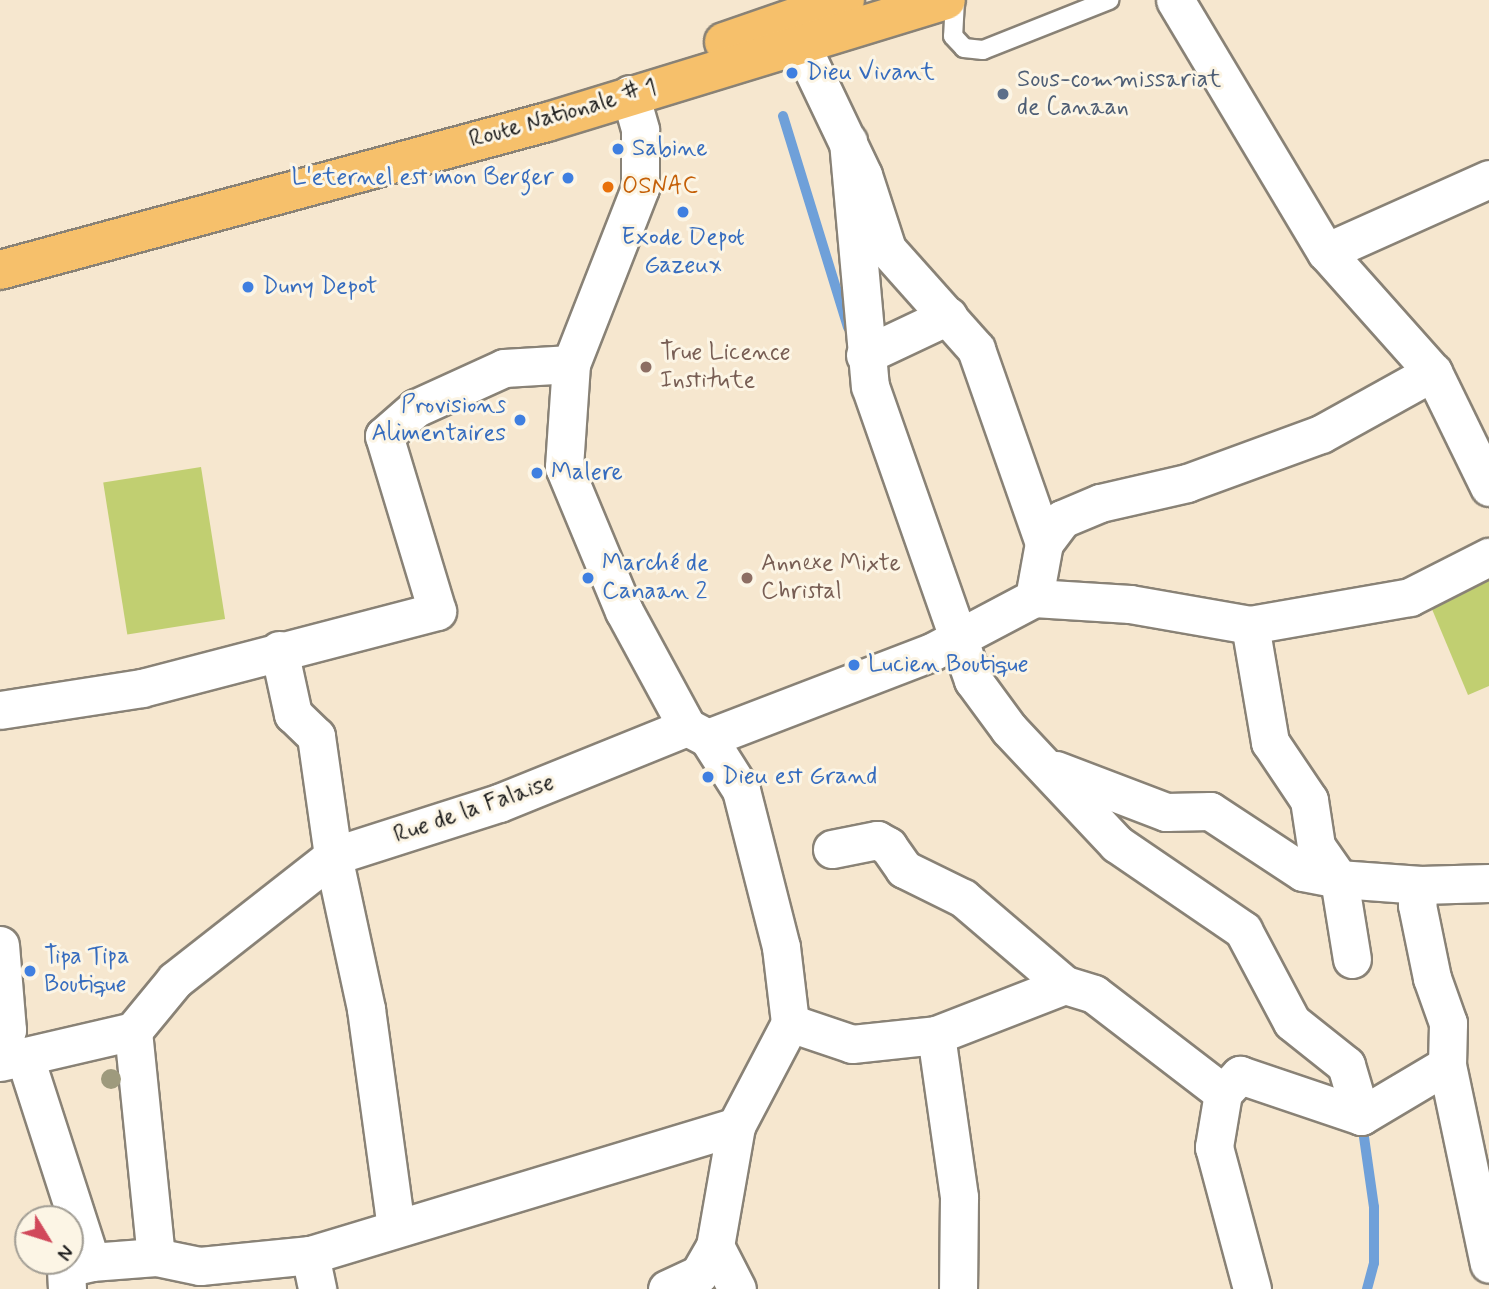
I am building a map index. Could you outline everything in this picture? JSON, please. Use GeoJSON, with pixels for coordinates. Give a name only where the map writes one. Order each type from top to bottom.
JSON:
{"type":"FeatureCollection","features":[{"type":"Feature","properties":{"kind":"main road","name":"Route Nationale # 1"},"geometry":{"type":"LineString","coordinates":[[177,219],[845,0]]}},
{"type":"Feature","properties":{"kind":"main road","name":"Route Nationale # 1"},"geometry":{"type":"LineString","coordinates":[[0,270],[630,94],[946,0]]}},
{"type":"Feature","properties":{"kind":"street"},"geometry":{"type":"LineString","coordinates":[[1175,0],[1326,252],[1433,373],[1489,487]]}},
{"type":"Feature","properties":{"kind":"street"},"geometry":{"type":"LineString","coordinates":[[801,45],[848,141],[887,248],[976,349],[995,394],[1044,543]]}},
{"type":"Feature","properties":{"kind":"street"},"geometry":{"type":"LineString","coordinates":[[630,94],[640,130],[640,188],[572,363],[564,467],[624,611],[698,732],[741,790],[781,947],[790,1023],[736,1126],[715,1246],[699,1274],[667,1289]]}},
{"type":"Feature","properties":{"kind":"street"},"geometry":{"type":"LineString","coordinates":[[848,141],[865,355],[908,496],[962,638],[973,680],[1042,763],[1117,844],[1243,930],[1292,1022],[1346,1065],[1361,1115]]}},
{"type":"Feature","properties":{"kind":"street"},"geometry":{"type":"LineString","coordinates":[[1326,252],[1489,179]]}},
{"type":"Feature","properties":{"kind":"street"},"geometry":{"type":"LineString","coordinates":[[865,355],[948,316]]}},
{"type":"Feature","properties":{"kind":"street"},"geometry":{"type":"LineString","coordinates":[[0,710],[142,688],[279,650],[437,611],[384,436],[416,408],[504,368],[572,363]]}},
{"type":"Feature","properties":{"kind":"street"},"geometry":{"type":"LineString","coordinates":[[1433,373],[1321,434],[1187,483],[1100,503],[1062,519],[1044,543],[1034,598],[1130,604],[1250,625],[1410,597],[1489,556]]}},
{"type":"Feature","properties":{"kind":"street","name":"Rue de la Falaise"},"geometry":{"type":"LineString","coordinates":[[133,1031],[175,980],[333,856],[499,803],[962,638],[1034,598]]}},
{"type":"Feature","properties":{"kind":"street"},"geometry":{"type":"LineString","coordinates":[[1250,625],[1270,742],[1309,800],[1316,846],[1339,879],[1352,958]]}},
{"type":"Feature","properties":{"kind":"street"},"geometry":{"type":"LineString","coordinates":[[279,650],[293,714],[316,736],[333,856],[366,1009],[396,1227]]}},
{"type":"Feature","properties":{"kind":"street"},"geometry":{"type":"LineString","coordinates":[[1042,763],[1166,812],[1210,811],[1303,872],[1339,879],[1420,885],[1489,883]]}},
{"type":"Feature","properties":{"kind":"street"},"geometry":{"type":"LineString","coordinates":[[832,849],[877,840],[888,846],[904,869],[963,898],[1065,985],[1094,994],[1223,1093]]}},
{"type":"Feature","properties":{"kind":"street"},"geometry":{"type":"LineString","coordinates":[[1420,885],[1427,954],[1448,1023],[1447,1065],[1489,1264]]}},
{"type":"Feature","properties":{"kind":"street"},"geometry":{"type":"LineString","coordinates":[[0,945],[9,1055],[91,1262]]}},
{"type":"Feature","properties":{"kind":"street"},"geometry":{"type":"LineString","coordinates":[[790,1023],[852,1044],[936,1035],[1065,985]]}},
{"type":"Feature","properties":{"kind":"street"},"geometry":{"type":"LineString","coordinates":[[9,1055],[133,1031],[156,1257]]}},
{"type":"Feature","properties":{"kind":"street"},"geometry":{"type":"LineString","coordinates":[[936,1035],[959,1197],[958,1289]]}},
{"type":"Feature","properties":{"kind":"street"},"geometry":{"type":"LineString","coordinates":[[1252,1289],[1214,1147],[1223,1093],[1240,1075],[1361,1115],[1447,1065]]}},
{"type":"Feature","properties":{"kind":"street"},"geometry":{"type":"LineString","coordinates":[[67,1289],[66,1268],[91,1262],[156,1257],[202,1277],[313,1272],[396,1227],[736,1126]]}},
{"type":"Feature","properties":{"kind":"street"},"geometry":{"type":"LineString","coordinates":[[715,1246],[737,1289]]}},
{"type":"Feature","properties":{"kind":"lane"},"geometry":{"type":"LineString","coordinates":[[955,0],[953,36],[964,48],[983,50],[1109,0]]}},
{"type":"Feature","properties":{"kind":"green space"},"geometry":{"type":"Polygon","coordinates":[[[201,467],[225,619],[127,635],[103,482],[201,467]]]}},
{"type":"Feature","properties":{"kind":"green space"},"geometry":{"type":"Polygon","coordinates":[[[1489,576],[1489,686],[1468,695],[1429,602],[1489,576]]]}},
{"type":"Feature","properties":{"kind":"waterway"},"geometry":{"type":"LineString","coordinates":[[783,116],[848,327]]}},
{"type":"Feature","properties":{"kind":"waterway"},"geometry":{"type":"LineString","coordinates":[[1362,1123],[1374,1207],[1374,1263],[1367,1289]]}},
{"type":"Feature","properties":{"kind":"place","name":"Dieu Vivant"},"geometry":{"type":"Point","coordinates":[792,73]}},
{"type":"Feature","properties":{"kind":"place","name":"Sous-commissariat de Canaan"},"geometry":{"type":"Point","coordinates":[1003,94]}},
{"type":"Feature","properties":{"kind":"place","name":"Sabine"},"geometry":{"type":"Point","coordinates":[618,149]}},
{"type":"Feature","properties":{"kind":"place","name":"L'eternel est mon Berger"},"geometry":{"type":"Point","coordinates":[568,178]}},
{"type":"Feature","properties":{"kind":"place","name":"OSNAC"},"geometry":{"type":"Point","coordinates":[608,187]}},
{"type":"Feature","properties":{"kind":"place","name":"Exode Depot Gazeux"},"geometry":{"type":"Point","coordinates":[683,212]}},
{"type":"Feature","properties":{"kind":"place","name":"Duny Depot"},"geometry":{"type":"Point","coordinates":[248,287]}},
{"type":"Feature","properties":{"kind":"place","name":"True Licence Institute"},"geometry":{"type":"Point","coordinates":[646,367]}},
{"type":"Feature","properties":{"kind":"place","name":"Provisions Alimentaires"},"geometry":{"type":"Point","coordinates":[520,420]}},
{"type":"Feature","properties":{"kind":"place","name":"Malere"},"geometry":{"type":"Point","coordinates":[537,473]}},
{"type":"Feature","properties":{"kind":"place","name":"Marché de Canaan 2"},"geometry":{"type":"Point","coordinates":[588,578]}},
{"type":"Feature","properties":{"kind":"place","name":"Annexe Mixte Christal"},"geometry":{"type":"Point","coordinates":[747,578]}},
{"type":"Feature","properties":{"kind":"place","name":"Lucien Boutique"},"geometry":{"type":"Point","coordinates":[854,665]}},
{"type":"Feature","properties":{"kind":"place","name":"Dieu est Grand"},"geometry":{"type":"Point","coordinates":[708,777]}},
{"type":"Feature","properties":{"kind":"place","name":"Tipa Tipa Boutique"},"geometry":{"type":"Point","coordinates":[30,971]}}]}
